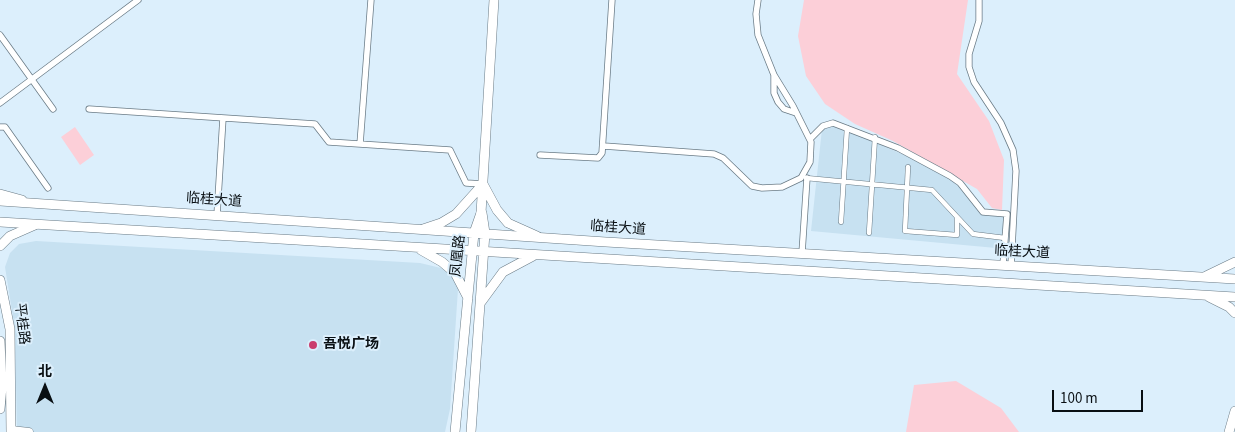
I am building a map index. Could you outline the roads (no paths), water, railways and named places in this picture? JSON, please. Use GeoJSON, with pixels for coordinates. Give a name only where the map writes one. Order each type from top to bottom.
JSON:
{"type":"FeatureCollection","features":[{"type":"Feature","properties":{"kind":"main road"},"geometry":{"type":"LineString","coordinates":[[481,212],[494,0]]}},
{"type":"Feature","properties":{"kind":"main road"},"geometry":{"type":"LineString","coordinates":[[423,229],[456,214],[483,184]]}},
{"type":"Feature","properties":{"kind":"main road"},"geometry":{"type":"LineString","coordinates":[[483,184],[497,210],[508,223],[540,237]]}},
{"type":"Feature","properties":{"kind":"main road"},"geometry":{"type":"LineString","coordinates":[[0,194],[32,203]]}},
{"type":"Feature","properties":{"kind":"main road","name":"临桂大道"},"geometry":{"type":"LineString","coordinates":[[0,201],[485,234],[1235,279]]}},
{"type":"Feature","properties":{"kind":"main road","name":"凤凰路"},"geometry":{"type":"LineString","coordinates":[[455,432],[474,233],[481,212]]}},
{"type":"Feature","properties":{"kind":"main road","name":"凤凰路"},"geometry":{"type":"LineString","coordinates":[[471,432],[485,234],[481,212]]}},
{"type":"Feature","properties":{"kind":"main road"},"geometry":{"type":"LineString","coordinates":[[0,222],[472,252],[1235,296]]}},
{"type":"Feature","properties":{"kind":"main road"},"geometry":{"type":"LineString","coordinates":[[0,246],[10,236],[37,224]]}},
{"type":"Feature","properties":{"kind":"main road"},"geometry":{"type":"LineString","coordinates":[[419,248],[442,262],[455,273],[468,300]]}},
{"type":"Feature","properties":{"kind":"main road"},"geometry":{"type":"LineString","coordinates":[[480,303],[503,272],[536,255]]}},
{"type":"Feature","properties":{"kind":"main road"},"geometry":{"type":"LineString","coordinates":[[1202,277],[1235,262]]}},
{"type":"Feature","properties":{"kind":"main road","name":"平桂路"},"geometry":{"type":"LineString","coordinates":[[0,280],[10,329],[11,431]]}},
{"type":"Feature","properties":{"kind":"main road"},"geometry":{"type":"LineString","coordinates":[[1202,294],[1229,307],[1235,313]]}},
{"type":"Feature","properties":{"kind":"main road","name":"平桂路"},"geometry":{"type":"LineString","coordinates":[[0,341],[2,386],[0,409]]}},
{"type":"Feature","properties":{"kind":"main road"},"geometry":{"type":"LineString","coordinates":[[1229,432],[1235,411]]}},
{"type":"Feature","properties":{"kind":"street"},"geometry":{"type":"LineString","coordinates":[[0,102],[138,0]]}},
{"type":"Feature","properties":{"kind":"street"},"geometry":{"type":"LineString","coordinates":[[360,144],[371,0]]}},
{"type":"Feature","properties":{"kind":"street"},"geometry":{"type":"LineString","coordinates":[[540,155],[598,158],[604,146],[612,0]]}},
{"type":"Feature","properties":{"kind":"street"},"geometry":{"type":"LineString","coordinates":[[758,0],[756,14],[758,34],[774,75],[810,139],[810,162],[804,178],[802,253]]}},
{"type":"Feature","properties":{"kind":"street"},"geometry":{"type":"LineString","coordinates":[[979,0],[979,21],[969,54],[969,67],[974,82],[1001,123],[1013,150],[1016,170],[1007,266]]}},
{"type":"Feature","properties":{"kind":"street"},"geometry":{"type":"LineString","coordinates":[[0,35],[54,109]]}},
{"type":"Feature","properties":{"kind":"street"},"geometry":{"type":"LineString","coordinates":[[774,75],[773,84],[778,102],[784,109],[796,114]]}},
{"type":"Feature","properties":{"kind":"street"},"geometry":{"type":"LineString","coordinates":[[89,109],[315,124],[329,142],[450,150],[466,183],[483,184]]}},
{"type":"Feature","properties":{"kind":"street"},"geometry":{"type":"LineString","coordinates":[[217,215],[223,118]]}},
{"type":"Feature","properties":{"kind":"street"},"geometry":{"type":"LineString","coordinates":[[810,139],[828,124],[833,123],[875,138],[955,179],[984,212],[1007,214],[1005,238],[1007,266]]}},
{"type":"Feature","properties":{"kind":"street"},"geometry":{"type":"LineString","coordinates":[[0,127],[4,128],[48,188]]}},
{"type":"Feature","properties":{"kind":"street"},"geometry":{"type":"LineString","coordinates":[[840,222],[847,128]]}},
{"type":"Feature","properties":{"kind":"street"},"geometry":{"type":"LineString","coordinates":[[869,233],[875,138]]}},
{"type":"Feature","properties":{"kind":"street"},"geometry":{"type":"LineString","coordinates":[[604,146],[714,154],[723,158],[752,186],[762,188],[782,187],[804,178],[932,190],[973,234],[1005,238]]}},
{"type":"Feature","properties":{"kind":"street"},"geometry":{"type":"LineString","coordinates":[[908,168],[905,231],[957,235],[957,217]]}},
{"type":"Feature","properties":{"kind":"street"},"geometry":{"type":"LineString","coordinates":[[11,431],[29,432]]}},
{"type":"Feature","properties":{"kind":"place","name":"吾悦广场"},"geometry":{"type":"Point","coordinates":[313,345]}}]}
